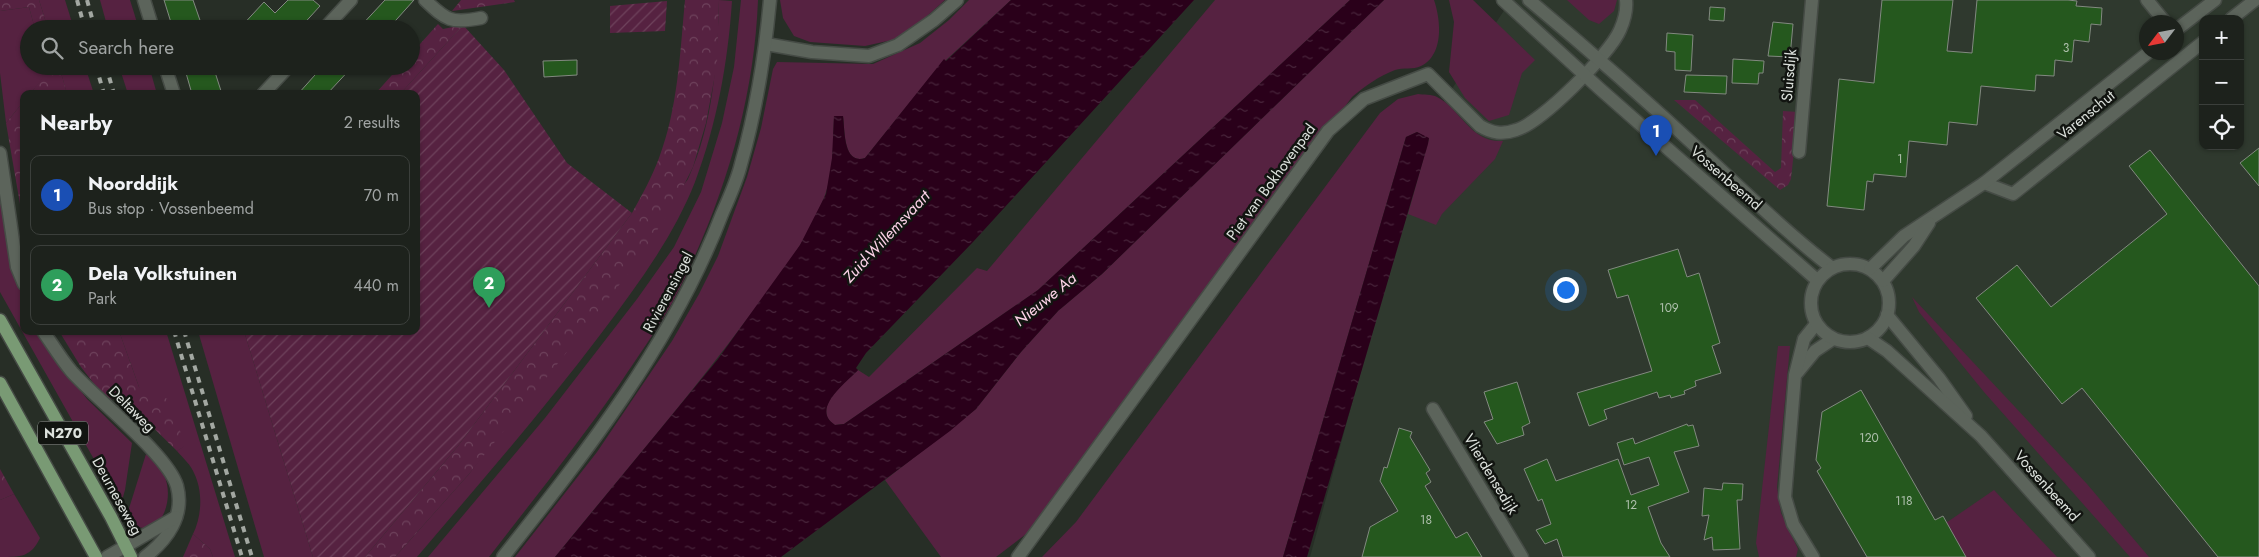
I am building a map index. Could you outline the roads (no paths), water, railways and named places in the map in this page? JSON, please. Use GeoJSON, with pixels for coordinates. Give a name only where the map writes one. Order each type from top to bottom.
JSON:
{"type":"FeatureCollection","features":[{"type":"Feature","properties":{"kind":"main road","name":"Deurneseweg"},"geometry":{"type":"LineString","coordinates":[[0,320],[128,551]]}},
{"type":"Feature","properties":{"kind":"main road","name":"N270"},"geometry":{"type":"LineString","coordinates":[[0,383],[96,557]]}},
{"type":"Feature","properties":{"kind":"street"},"geometry":{"type":"LineString","coordinates":[[144,0],[150,20]]}},
{"type":"Feature","properties":{"kind":"street"},"geometry":{"type":"LineString","coordinates":[[332,20],[351,0]]}},
{"type":"Feature","properties":{"kind":"street"},"geometry":{"type":"LineString","coordinates":[[425,0],[445,18],[461,22],[481,18]]}},
{"type":"Feature","properties":{"kind":"street","name":"Rivierensingel"},"geometry":{"type":"LineString","coordinates":[[502,557],[576,465],[657,347],[706,257],[741,165],[766,44],[770,0]]}},
{"type":"Feature","properties":{"kind":"street"},"geometry":{"type":"LineString","coordinates":[[766,44],[812,52],[869,56],[898,45],[934,20],[957,0]]}},
{"type":"Feature","properties":{"kind":"street","name":"Vossenbeemd"},"geometry":{"type":"LineString","coordinates":[[1503,0],[1817,280]]}},
{"type":"Feature","properties":{"kind":"street","name":"Vossenbeemd"},"geometry":{"type":"LineString","coordinates":[[1528,0],[1599,59],[1708,158],[1734,185],[1831,267]]}},
{"type":"Feature","properties":{"kind":"street","name":"Piet van Bokhovenpad"},"geometry":{"type":"LineString","coordinates":[[1018,557],[1328,131],[1364,99],[1428,74],[1480,126],[1497,134],[1515,131],[1532,122],[1552,106],[1609,49],[1621,30],[1626,0]]}},
{"type":"Feature","properties":{"kind":"street","name":"Sluisdijk"},"geometry":{"type":"LineString","coordinates":[[1799,152],[1812,0]]}},
{"type":"Feature","properties":{"kind":"street"},"geometry":{"type":"LineString","coordinates":[[2147,0],[2159,15]]}},
{"type":"Feature","properties":{"kind":"street"},"geometry":{"type":"LineString","coordinates":[[2184,24],[2215,0]]}},
{"type":"Feature","properties":{"kind":"street"},"geometry":{"type":"LineString","coordinates":[[2236,15],[2255,0]]}},
{"type":"Feature","properties":{"kind":"street","name":"Varenschut"},"geometry":{"type":"LineString","coordinates":[[1984,183],[2013,194],[2199,45]]}},
{"type":"Feature","properties":{"kind":"street","name":"Varenschut"},"geometry":{"type":"LineString","coordinates":[[1870,269],[1904,236],[1930,221],[1984,183],[2139,60]]}},
{"type":"Feature","properties":{"kind":"street"},"geometry":{"type":"LineString","coordinates":[[168,75],[173,90]]}},
{"type":"Feature","properties":{"kind":"street"},"geometry":{"type":"LineString","coordinates":[[267,90],[281,75]]}},
{"type":"Feature","properties":{"kind":"street"},"geometry":{"type":"LineString","coordinates":[[0,153],[20,273]]}},
{"type":"Feature","properties":{"kind":"street","name":"Varenschut"},"geometry":{"type":"LineString","coordinates":[[1883,281],[1914,246],[1930,221]]}},
{"type":"Feature","properties":{"kind":"street"},"geometry":{"type":"LineString","coordinates":[[1851,263],[1870,269],[1883,281],[1889,304],[1887,315],[1879,328],[1868,338],[1848,342],[1833,339],[1816,324],[1812,314],[1810,302],[1817,280],[1831,267],[1851,263]]}},
{"type":"Feature","properties":{"kind":"street","name":"Vossenbeemd"},"geometry":{"type":"LineString","coordinates":[[1887,315],[1939,378],[1981,436],[2090,557]]}},
{"type":"Feature","properties":{"kind":"street"},"geometry":{"type":"LineString","coordinates":[[1813,557],[1792,524],[1785,496],[1795,375],[1804,339],[1816,324]]}},
{"type":"Feature","properties":{"kind":"street","name":"Deltaweg"},"geometry":{"type":"LineString","coordinates":[[46,335],[71,371],[147,446],[172,475],[178,496],[176,517],[172,530],[164,541],[145,557]]}},
{"type":"Feature","properties":{"kind":"street","name":"Vossenbeemd"},"geometry":{"type":"LineString","coordinates":[[1868,338],[1886,351],[1981,436]]}},
{"type":"Feature","properties":{"kind":"street"},"geometry":{"type":"LineString","coordinates":[[1795,375],[1815,351],[1833,339]]}},
{"type":"Feature","properties":{"kind":"street","name":"Vlierdensedijk"},"geometry":{"type":"LineString","coordinates":[[1433,409],[1522,557]]}},
{"type":"Feature","properties":{"kind":"street"},"geometry":{"type":"LineString","coordinates":[[107,557],[128,551],[176,517]]}},
{"type":"Feature","properties":{"kind":"water"},"geometry":{"type":"Polygon","coordinates":[[[1011,0],[1194,0],[973,242],[866,353],[856,368],[858,370],[839,389],[828,404],[826,411],[828,419],[835,425],[844,424],[1038,290],[1350,0],[1384,0],[1102,274],[1058,311],[1021,352],[976,409],[950,431],[781,557],[555,557],[718,359],[800,245],[826,194],[832,158],[834,116],[843,116],[846,145],[849,151],[858,159],[865,158],[944,59],[946,61],[1011,0]]]}},
{"type":"Feature","properties":{"kind":"water"},"geometry":{"type":"Polygon","coordinates":[[[1417,132],[1429,138],[1428,144],[1307,557],[1283,557],[1406,137],[1417,132]]]}},
{"type":"Feature","properties":{"kind":"railway"},"geometry":{"type":"LineString","coordinates":[[77,0],[83,20]]}},
{"type":"Feature","properties":{"kind":"railway"},"geometry":{"type":"LineString","coordinates":[[87,0],[93,20]]}},
{"type":"Feature","properties":{"kind":"railway"},"geometry":{"type":"LineString","coordinates":[[99,75],[103,90]]}},
{"type":"Feature","properties":{"kind":"railway"},"geometry":{"type":"LineString","coordinates":[[109,75],[113,90]]}},
{"type":"Feature","properties":{"kind":"railway"},"geometry":{"type":"LineString","coordinates":[[175,335],[242,557]]}},
{"type":"Feature","properties":{"kind":"railway"},"geometry":{"type":"LineString","coordinates":[[185,335],[252,557]]}},
{"type":"Feature","properties":{"kind":"place","name":"Noorddijk"},"geometry":{"type":"Point","coordinates":[1656,156]}},
{"type":"Feature","properties":{"kind":"place","name":"Dela Volkstuinen"},"geometry":{"type":"Point","coordinates":[489,308]}},
{"type":"Feature","properties":{"kind":"water label","name":"Zuid-Willemsvaart"},"geometry":{"type":"Point","coordinates":[886,236]}},
{"type":"Feature","properties":{"kind":"water label","name":"Nieuwe Aa"},"geometry":{"type":"Point","coordinates":[1045,299]}}]}
